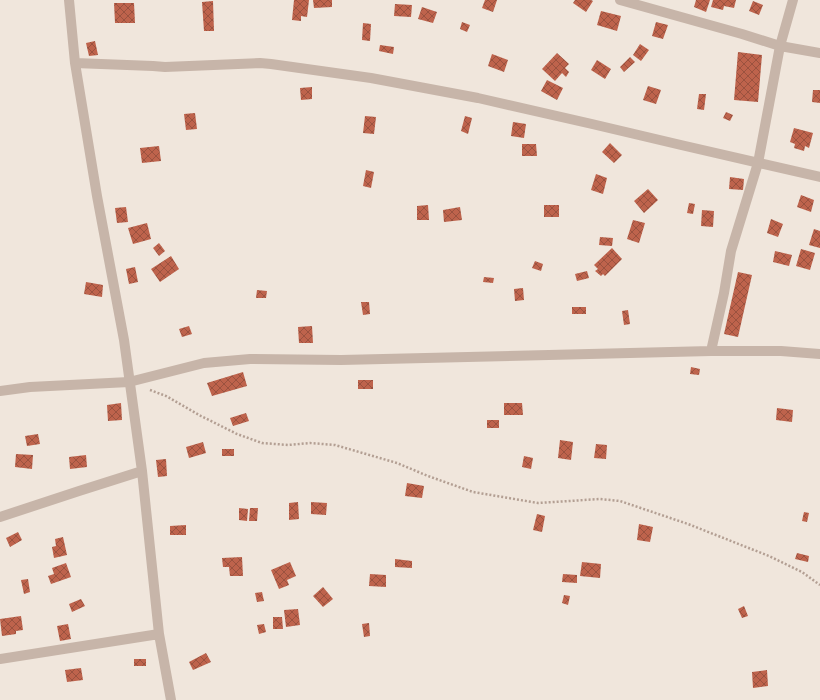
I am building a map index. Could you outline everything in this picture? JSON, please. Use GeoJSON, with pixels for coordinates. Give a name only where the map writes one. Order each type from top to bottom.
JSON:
{"type":"FeatureCollection","features":[{"type":"Feature","properties":{"kind":"street"},"geometry":{"type":"LineString","coordinates":[[69,0],[75,63],[97,196],[124,340],[142,471],[159,634],[171,700]]}},
{"type":"Feature","properties":{"kind":"street"},"geometry":{"type":"LineString","coordinates":[[620,0],[780,46],[820,53]]}},
{"type":"Feature","properties":{"kind":"street"},"geometry":{"type":"LineString","coordinates":[[711,351],[731,252],[758,163],[780,46],[792,0]]}},
{"type":"Feature","properties":{"kind":"street"},"geometry":{"type":"LineString","coordinates":[[75,63],[165,67],[260,63],[371,78],[478,98],[820,177]]}},
{"type":"Feature","properties":{"kind":"street"},"geometry":{"type":"LineString","coordinates":[[0,391],[30,387],[129,382],[204,363],[250,359],[341,360],[711,351],[781,351],[820,354]]}},
{"type":"Feature","properties":{"kind":"street"},"geometry":{"type":"LineString","coordinates":[[0,517],[142,471]]}},
{"type":"Feature","properties":{"kind":"street"},"geometry":{"type":"LineString","coordinates":[[0,659],[159,634]]}},
{"type":"Feature","properties":{"kind":"path"},"geometry":{"type":"LineString","coordinates":[[129,382],[166,396],[237,434],[262,443],[288,445],[310,443],[336,445],[397,463],[473,492],[538,502],[600,499],[620,501],[688,524],[769,556],[802,572],[820,585]]}},
{"type":"Feature","properties":{"kind":"building"},"geometry":{"type":"Polygon","coordinates":[[[294,0],[309,0],[307,17],[301,16],[301,21],[292,20],[294,0]]]}},
{"type":"Feature","properties":{"kind":"building"},"geometry":{"type":"Polygon","coordinates":[[[313,0],[332,0],[332,7],[314,8],[313,0]]]}},
{"type":"Feature","properties":{"kind":"building"},"geometry":{"type":"Polygon","coordinates":[[[485,0],[497,0],[493,12],[482,8],[485,0]]]}},
{"type":"Feature","properties":{"kind":"building"},"geometry":{"type":"Polygon","coordinates":[[[575,0],[593,1],[586,12],[573,3],[575,0]]]}},
{"type":"Feature","properties":{"kind":"building"},"geometry":{"type":"Polygon","coordinates":[[[696,0],[710,0],[706,12],[694,7],[696,0]]]}},
{"type":"Feature","properties":{"kind":"building"},"geometry":{"type":"Polygon","coordinates":[[[713,0],[736,0],[734,8],[724,6],[723,10],[711,7],[713,0]]]}},
{"type":"Feature","properties":{"kind":"building"},"geometry":{"type":"Polygon","coordinates":[[[213,1],[214,31],[204,31],[202,2],[213,1]]]}},
{"type":"Feature","properties":{"kind":"building"},"geometry":{"type":"Polygon","coordinates":[[[753,1],[763,5],[759,15],[749,11],[753,1]]]}},
{"type":"Feature","properties":{"kind":"building"},"geometry":{"type":"Polygon","coordinates":[[[114,3],[134,3],[135,23],[115,23],[114,3]]]}},
{"type":"Feature","properties":{"kind":"building"},"geometry":{"type":"Polygon","coordinates":[[[395,4],[412,5],[411,17],[394,16],[395,4]]]}},
{"type":"Feature","properties":{"kind":"building"},"geometry":{"type":"Polygon","coordinates":[[[422,7],[437,12],[433,23],[418,19],[422,7]]]}},
{"type":"Feature","properties":{"kind":"building"},"geometry":{"type":"Polygon","coordinates":[[[601,11],[621,16],[617,31],[597,25],[601,11]]]}},
{"type":"Feature","properties":{"kind":"building"},"geometry":{"type":"Polygon","coordinates":[[[462,22],[470,25],[467,32],[460,29],[462,22]]]}},
{"type":"Feature","properties":{"kind":"building"},"geometry":{"type":"Polygon","coordinates":[[[656,22],[668,25],[663,39],[652,36],[656,22]]]}},
{"type":"Feature","properties":{"kind":"building"},"geometry":{"type":"Polygon","coordinates":[[[363,23],[371,24],[370,41],[362,40],[363,23]]]}},
{"type":"Feature","properties":{"kind":"building"},"geometry":{"type":"Polygon","coordinates":[[[95,41],[98,55],[89,56],[86,43],[95,41]]]}},
{"type":"Feature","properties":{"kind":"building"},"geometry":{"type":"Polygon","coordinates":[[[640,44],[649,50],[641,61],[633,55],[640,44]]]}},
{"type":"Feature","properties":{"kind":"building"},"geometry":{"type":"Polygon","coordinates":[[[380,45],[394,47],[393,54],[379,51],[380,45]]]}},
{"type":"Feature","properties":{"kind":"building"},"geometry":{"type":"Polygon","coordinates":[[[738,52],[762,55],[758,102],[734,100],[738,52]]]}},
{"type":"Feature","properties":{"kind":"building"},"geometry":{"type":"Polygon","coordinates":[[[557,53],[569,64],[565,68],[569,72],[566,77],[562,73],[555,81],[542,69],[557,53]]]}},
{"type":"Feature","properties":{"kind":"building"},"geometry":{"type":"Polygon","coordinates":[[[492,54],[508,60],[504,72],[488,66],[492,54]]]}},
{"type":"Feature","properties":{"kind":"building"},"geometry":{"type":"Polygon","coordinates":[[[630,57],[635,62],[624,72],[620,67],[630,57]]]}},
{"type":"Feature","properties":{"kind":"building"},"geometry":{"type":"Polygon","coordinates":[[[597,60],[611,69],[605,79],[591,70],[597,60]]]}},
{"type":"Feature","properties":{"kind":"building"},"geometry":{"type":"Polygon","coordinates":[[[547,80],[563,88],[557,100],[541,91],[547,80]]]}},
{"type":"Feature","properties":{"kind":"building"},"geometry":{"type":"Polygon","coordinates":[[[648,86],[661,90],[656,104],[643,100],[648,86]]]}},
{"type":"Feature","properties":{"kind":"building"},"geometry":{"type":"Polygon","coordinates":[[[312,87],[312,99],[301,100],[300,88],[312,87]]]}},
{"type":"Feature","properties":{"kind":"building"},"geometry":{"type":"Polygon","coordinates":[[[813,90],[820,90],[820,103],[812,102],[813,90]]]}},
{"type":"Feature","properties":{"kind":"building"},"geometry":{"type":"Polygon","coordinates":[[[699,94],[706,94],[704,110],[697,109],[699,94]]]}},
{"type":"Feature","properties":{"kind":"building"},"geometry":{"type":"Polygon","coordinates":[[[726,112],[733,115],[730,121],[723,118],[726,112]]]}},
{"type":"Feature","properties":{"kind":"building"},"geometry":{"type":"Polygon","coordinates":[[[195,113],[197,129],[186,130],[184,114],[195,113]]]}},
{"type":"Feature","properties":{"kind":"building"},"geometry":{"type":"Polygon","coordinates":[[[365,116],[376,117],[374,134],[363,133],[365,116]]]}},
{"type":"Feature","properties":{"kind":"building"},"geometry":{"type":"Polygon","coordinates":[[[465,116],[472,118],[468,134],[461,131],[465,116]]]}},
{"type":"Feature","properties":{"kind":"building"},"geometry":{"type":"Polygon","coordinates":[[[513,122],[526,124],[524,138],[511,136],[513,122]]]}},
{"type":"Feature","properties":{"kind":"building"},"geometry":{"type":"Polygon","coordinates":[[[794,128],[813,133],[809,148],[805,146],[804,151],[794,148],[795,144],[790,142],[794,128]]]}},
{"type":"Feature","properties":{"kind":"building"},"geometry":{"type":"Polygon","coordinates":[[[610,143],[622,155],[614,163],[602,152],[610,143]]]}},
{"type":"Feature","properties":{"kind":"building"},"geometry":{"type":"Polygon","coordinates":[[[522,144],[536,144],[537,156],[522,156],[522,144]]]}},
{"type":"Feature","properties":{"kind":"building"},"geometry":{"type":"Polygon","coordinates":[[[159,146],[161,161],[142,163],[140,148],[159,146]]]}},
{"type":"Feature","properties":{"kind":"building"},"geometry":{"type":"Polygon","coordinates":[[[366,170],[374,172],[371,188],[363,186],[366,170]]]}},
{"type":"Feature","properties":{"kind":"building"},"geometry":{"type":"Polygon","coordinates":[[[596,174],[607,178],[603,194],[591,190],[596,174]]]}},
{"type":"Feature","properties":{"kind":"building"},"geometry":{"type":"Polygon","coordinates":[[[730,177],[744,179],[743,190],[729,189],[730,177]]]}},
{"type":"Feature","properties":{"kind":"building"},"geometry":{"type":"Polygon","coordinates":[[[648,189],[658,200],[644,213],[634,201],[648,189]]]}},
{"type":"Feature","properties":{"kind":"building"},"geometry":{"type":"Polygon","coordinates":[[[801,195],[814,200],[811,212],[797,207],[801,195]]]}},
{"type":"Feature","properties":{"kind":"building"},"geometry":{"type":"Polygon","coordinates":[[[689,203],[695,204],[693,214],[687,213],[689,203]]]}},
{"type":"Feature","properties":{"kind":"building"},"geometry":{"type":"Polygon","coordinates":[[[428,205],[429,220],[417,220],[417,206],[428,205]]]}},
{"type":"Feature","properties":{"kind":"building"},"geometry":{"type":"Polygon","coordinates":[[[544,205],[559,205],[559,217],[544,217],[544,205]]]}},
{"type":"Feature","properties":{"kind":"building"},"geometry":{"type":"Polygon","coordinates":[[[126,207],[128,222],[117,223],[115,208],[126,207]]]}},
{"type":"Feature","properties":{"kind":"building"},"geometry":{"type":"Polygon","coordinates":[[[460,207],[462,220],[444,222],[443,210],[460,207]]]}},
{"type":"Feature","properties":{"kind":"building"},"geometry":{"type":"Polygon","coordinates":[[[702,210],[714,211],[713,227],[701,226],[702,210]]]}},
{"type":"Feature","properties":{"kind":"building"},"geometry":{"type":"Polygon","coordinates":[[[771,219],[783,224],[778,237],[767,233],[771,219]]]}},
{"type":"Feature","properties":{"kind":"building"},"geometry":{"type":"Polygon","coordinates":[[[633,220],[645,223],[639,243],[627,239],[633,220]]]}},
{"type":"Feature","properties":{"kind":"building"},"geometry":{"type":"Polygon","coordinates":[[[147,223],[151,239],[133,244],[128,228],[147,223]]]}},
{"type":"Feature","properties":{"kind":"building"},"geometry":{"type":"Polygon","coordinates":[[[814,229],[820,231],[820,248],[809,245],[814,229]]]}},
{"type":"Feature","properties":{"kind":"building"},"geometry":{"type":"Polygon","coordinates":[[[600,237],[613,238],[612,246],[599,245],[600,237]]]}},
{"type":"Feature","properties":{"kind":"building"},"geometry":{"type":"Polygon","coordinates":[[[159,243],[165,251],[159,256],[153,248],[159,243]]]}},
{"type":"Feature","properties":{"kind":"building"},"geometry":{"type":"Polygon","coordinates":[[[612,248],[622,259],[605,276],[603,274],[601,276],[595,271],[598,269],[594,265],[612,248]]]}},
{"type":"Feature","properties":{"kind":"building"},"geometry":{"type":"Polygon","coordinates":[[[801,249],[815,253],[810,270],[796,266],[801,249]]]}},
{"type":"Feature","properties":{"kind":"building"},"geometry":{"type":"Polygon","coordinates":[[[775,251],[792,255],[789,266],[773,262],[775,251]]]}},
{"type":"Feature","properties":{"kind":"building"},"geometry":{"type":"Polygon","coordinates":[[[171,256],[179,269],[160,282],[151,269],[171,256]]]}},
{"type":"Feature","properties":{"kind":"building"},"geometry":{"type":"Polygon","coordinates":[[[535,261],[543,264],[541,271],[532,268],[535,261]]]}},
{"type":"Feature","properties":{"kind":"building"},"geometry":{"type":"Polygon","coordinates":[[[135,267],[138,282],[129,284],[126,269],[135,267]]]}},
{"type":"Feature","properties":{"kind":"building"},"geometry":{"type":"Polygon","coordinates":[[[587,271],[589,278],[577,281],[575,274],[587,271]]]}},
{"type":"Feature","properties":{"kind":"building"},"geometry":{"type":"Polygon","coordinates":[[[738,272],[752,275],[738,337],[724,334],[738,272]]]}},
{"type":"Feature","properties":{"kind":"building"},"geometry":{"type":"Polygon","coordinates":[[[484,277],[494,278],[493,283],[483,282],[484,277]]]}},
{"type":"Feature","properties":{"kind":"building"},"geometry":{"type":"Polygon","coordinates":[[[86,282],[103,285],[102,297],[84,294],[86,282]]]}},
{"type":"Feature","properties":{"kind":"building"},"geometry":{"type":"Polygon","coordinates":[[[523,288],[524,300],[515,301],[514,289],[523,288]]]}},
{"type":"Feature","properties":{"kind":"building"},"geometry":{"type":"Polygon","coordinates":[[[257,290],[267,291],[266,298],[256,298],[257,290]]]}},
{"type":"Feature","properties":{"kind":"building"},"geometry":{"type":"Polygon","coordinates":[[[361,302],[369,302],[370,314],[363,315],[361,302]]]}},
{"type":"Feature","properties":{"kind":"building"},"geometry":{"type":"Polygon","coordinates":[[[572,307],[586,307],[586,314],[572,314],[572,307]]]}},
{"type":"Feature","properties":{"kind":"building"},"geometry":{"type":"Polygon","coordinates":[[[628,310],[630,324],[624,325],[622,311],[628,310]]]}},
{"type":"Feature","properties":{"kind":"building"},"geometry":{"type":"Polygon","coordinates":[[[189,326],[192,334],[182,337],[179,329],[189,326]]]}},
{"type":"Feature","properties":{"kind":"building"},"geometry":{"type":"Polygon","coordinates":[[[312,326],[313,343],[299,343],[298,327],[312,326]]]}},
{"type":"Feature","properties":{"kind":"building"},"geometry":{"type":"Polygon","coordinates":[[[691,367],[700,369],[699,375],[690,374],[691,367]]]}},
{"type":"Feature","properties":{"kind":"building"},"geometry":{"type":"Polygon","coordinates":[[[243,372],[247,386],[212,396],[207,383],[243,372]]]}},
{"type":"Feature","properties":{"kind":"building"},"geometry":{"type":"Polygon","coordinates":[[[358,380],[373,380],[373,389],[358,389],[358,380]]]}},
{"type":"Feature","properties":{"kind":"building"},"geometry":{"type":"Polygon","coordinates":[[[121,403],[122,420],[108,421],[107,405],[121,403]]]}},
{"type":"Feature","properties":{"kind":"building"},"geometry":{"type":"Polygon","coordinates":[[[504,403],[522,403],[523,415],[504,415],[504,403]]]}},
{"type":"Feature","properties":{"kind":"building"},"geometry":{"type":"Polygon","coordinates":[[[777,408],[793,410],[792,422],[776,420],[777,408]]]}},
{"type":"Feature","properties":{"kind":"building"},"geometry":{"type":"Polygon","coordinates":[[[246,413],[249,421],[233,426],[230,418],[246,413]]]}},
{"type":"Feature","properties":{"kind":"building"},"geometry":{"type":"Polygon","coordinates":[[[487,420],[499,420],[499,428],[487,428],[487,420]]]}},
{"type":"Feature","properties":{"kind":"building"},"geometry":{"type":"Polygon","coordinates":[[[38,434],[40,444],[27,446],[25,436],[38,434]]]}},
{"type":"Feature","properties":{"kind":"building"},"geometry":{"type":"Polygon","coordinates":[[[560,440],[573,442],[571,460],[558,458],[560,440]]]}},
{"type":"Feature","properties":{"kind":"building"},"geometry":{"type":"Polygon","coordinates":[[[203,442],[206,453],[189,458],[186,447],[203,442]]]}},
{"type":"Feature","properties":{"kind":"building"},"geometry":{"type":"Polygon","coordinates":[[[596,444],[607,445],[606,459],[594,458],[596,444]]]}},
{"type":"Feature","properties":{"kind":"building"},"geometry":{"type":"Polygon","coordinates":[[[222,449],[234,449],[234,456],[222,456],[222,449]]]}},
{"type":"Feature","properties":{"kind":"building"},"geometry":{"type":"Polygon","coordinates":[[[16,454],[33,455],[32,469],[15,467],[16,454]]]}},
{"type":"Feature","properties":{"kind":"building"},"geometry":{"type":"Polygon","coordinates":[[[86,455],[87,467],[70,469],[69,457],[86,455]]]}},
{"type":"Feature","properties":{"kind":"building"},"geometry":{"type":"Polygon","coordinates":[[[524,456],[533,458],[531,469],[522,467],[524,456]]]}},
{"type":"Feature","properties":{"kind":"building"},"geometry":{"type":"Polygon","coordinates":[[[166,459],[167,476],[158,477],[156,460],[166,459]]]}},
{"type":"Feature","properties":{"kind":"building"},"geometry":{"type":"Polygon","coordinates":[[[407,483],[424,486],[422,498],[405,496],[407,483]]]}},
{"type":"Feature","properties":{"kind":"building"},"geometry":{"type":"Polygon","coordinates":[[[298,502],[299,519],[289,520],[289,503],[298,502]]]}},
{"type":"Feature","properties":{"kind":"building"},"geometry":{"type":"Polygon","coordinates":[[[311,502],[327,503],[326,515],[311,514],[311,502]]]}},
{"type":"Feature","properties":{"kind":"building"},"geometry":{"type":"Polygon","coordinates":[[[239,508],[248,509],[247,521],[239,520],[239,508]]]}},
{"type":"Feature","properties":{"kind":"building"},"geometry":{"type":"Polygon","coordinates":[[[250,508],[258,508],[257,521],[249,521],[250,508]]]}},
{"type":"Feature","properties":{"kind":"building"},"geometry":{"type":"Polygon","coordinates":[[[804,512],[809,513],[807,522],[802,521],[804,512]]]}},
{"type":"Feature","properties":{"kind":"building"},"geometry":{"type":"Polygon","coordinates":[[[537,514],[545,516],[542,532],[533,530],[537,514]]]}},
{"type":"Feature","properties":{"kind":"building"},"geometry":{"type":"Polygon","coordinates":[[[639,524],[653,527],[650,542],[637,540],[639,524]]]}},
{"type":"Feature","properties":{"kind":"building"},"geometry":{"type":"Polygon","coordinates":[[[186,525],[186,535],[170,535],[170,526],[186,525]]]}},
{"type":"Feature","properties":{"kind":"building"},"geometry":{"type":"Polygon","coordinates":[[[18,532],[22,540],[10,547],[6,538],[18,532]]]}},
{"type":"Feature","properties":{"kind":"building"},"geometry":{"type":"Polygon","coordinates":[[[63,537],[67,555],[54,558],[52,547],[56,546],[55,539],[63,537]]]}},
{"type":"Feature","properties":{"kind":"building"},"geometry":{"type":"Polygon","coordinates":[[[797,553],[809,556],[808,562],[795,559],[797,553]]]}},
{"type":"Feature","properties":{"kind":"building"},"geometry":{"type":"Polygon","coordinates":[[[242,557],[243,576],[230,576],[229,567],[223,567],[222,558],[242,557]]]}},
{"type":"Feature","properties":{"kind":"building"},"geometry":{"type":"Polygon","coordinates":[[[395,559],[412,561],[412,568],[395,567],[395,559]]]}},
{"type":"Feature","properties":{"kind":"building"},"geometry":{"type":"Polygon","coordinates":[[[290,562],[296,576],[287,580],[289,585],[279,589],[271,570],[290,562]]]}},
{"type":"Feature","properties":{"kind":"building"},"geometry":{"type":"Polygon","coordinates":[[[582,562],[601,564],[600,578],[580,576],[582,562]]]}},
{"type":"Feature","properties":{"kind":"building"},"geometry":{"type":"Polygon","coordinates":[[[66,563],[71,577],[51,584],[48,576],[54,574],[52,568],[66,563]]]}},
{"type":"Feature","properties":{"kind":"building"},"geometry":{"type":"Polygon","coordinates":[[[370,574],[386,575],[386,587],[369,586],[370,574]]]}},
{"type":"Feature","properties":{"kind":"building"},"geometry":{"type":"Polygon","coordinates":[[[563,574],[577,575],[577,583],[562,582],[563,574]]]}},
{"type":"Feature","properties":{"kind":"building"},"geometry":{"type":"Polygon","coordinates":[[[28,579],[30,592],[24,594],[21,580],[28,579]]]}},
{"type":"Feature","properties":{"kind":"building"},"geometry":{"type":"Polygon","coordinates":[[[323,587],[333,599],[323,607],[313,596],[323,587]]]}},
{"type":"Feature","properties":{"kind":"building"},"geometry":{"type":"Polygon","coordinates":[[[262,592],[264,601],[257,602],[255,593],[262,592]]]}},
{"type":"Feature","properties":{"kind":"building"},"geometry":{"type":"Polygon","coordinates":[[[564,595],[570,596],[568,605],[562,603],[564,595]]]}},
{"type":"Feature","properties":{"kind":"building"},"geometry":{"type":"Polygon","coordinates":[[[81,599],[85,606],[72,612],[69,604],[81,599]]]}},
{"type":"Feature","properties":{"kind":"building"},"geometry":{"type":"Polygon","coordinates":[[[744,606],[748,616],[742,618],[738,609],[744,606]]]}},
{"type":"Feature","properties":{"kind":"building"},"geometry":{"type":"Polygon","coordinates":[[[298,609],[300,625],[286,627],[284,610],[298,609]]]}},
{"type":"Feature","properties":{"kind":"building"},"geometry":{"type":"Polygon","coordinates":[[[21,616],[23,630],[16,631],[16,634],[2,636],[0,619],[21,616]]]}},
{"type":"Feature","properties":{"kind":"building"},"geometry":{"type":"Polygon","coordinates":[[[273,617],[282,617],[283,629],[273,629],[273,617]]]}},
{"type":"Feature","properties":{"kind":"building"},"geometry":{"type":"Polygon","coordinates":[[[369,623],[370,636],[364,637],[362,624],[369,623]]]}},
{"type":"Feature","properties":{"kind":"building"},"geometry":{"type":"Polygon","coordinates":[[[68,624],[71,639],[60,641],[57,626],[68,624]]]}},
{"type":"Feature","properties":{"kind":"building"},"geometry":{"type":"Polygon","coordinates":[[[264,624],[266,632],[259,634],[257,625],[264,624]]]}},
{"type":"Feature","properties":{"kind":"building"},"geometry":{"type":"Polygon","coordinates":[[[206,653],[211,662],[193,670],[189,662],[206,653]]]}},
{"type":"Feature","properties":{"kind":"building"},"geometry":{"type":"Polygon","coordinates":[[[134,659],[146,659],[146,666],[134,666],[134,659]]]}},
{"type":"Feature","properties":{"kind":"building"},"geometry":{"type":"Polygon","coordinates":[[[81,668],[83,680],[67,682],[65,670],[81,668]]]}},
{"type":"Feature","properties":{"kind":"building"},"geometry":{"type":"Polygon","coordinates":[[[767,670],[768,686],[753,688],[752,672],[767,670]]]}}]}
